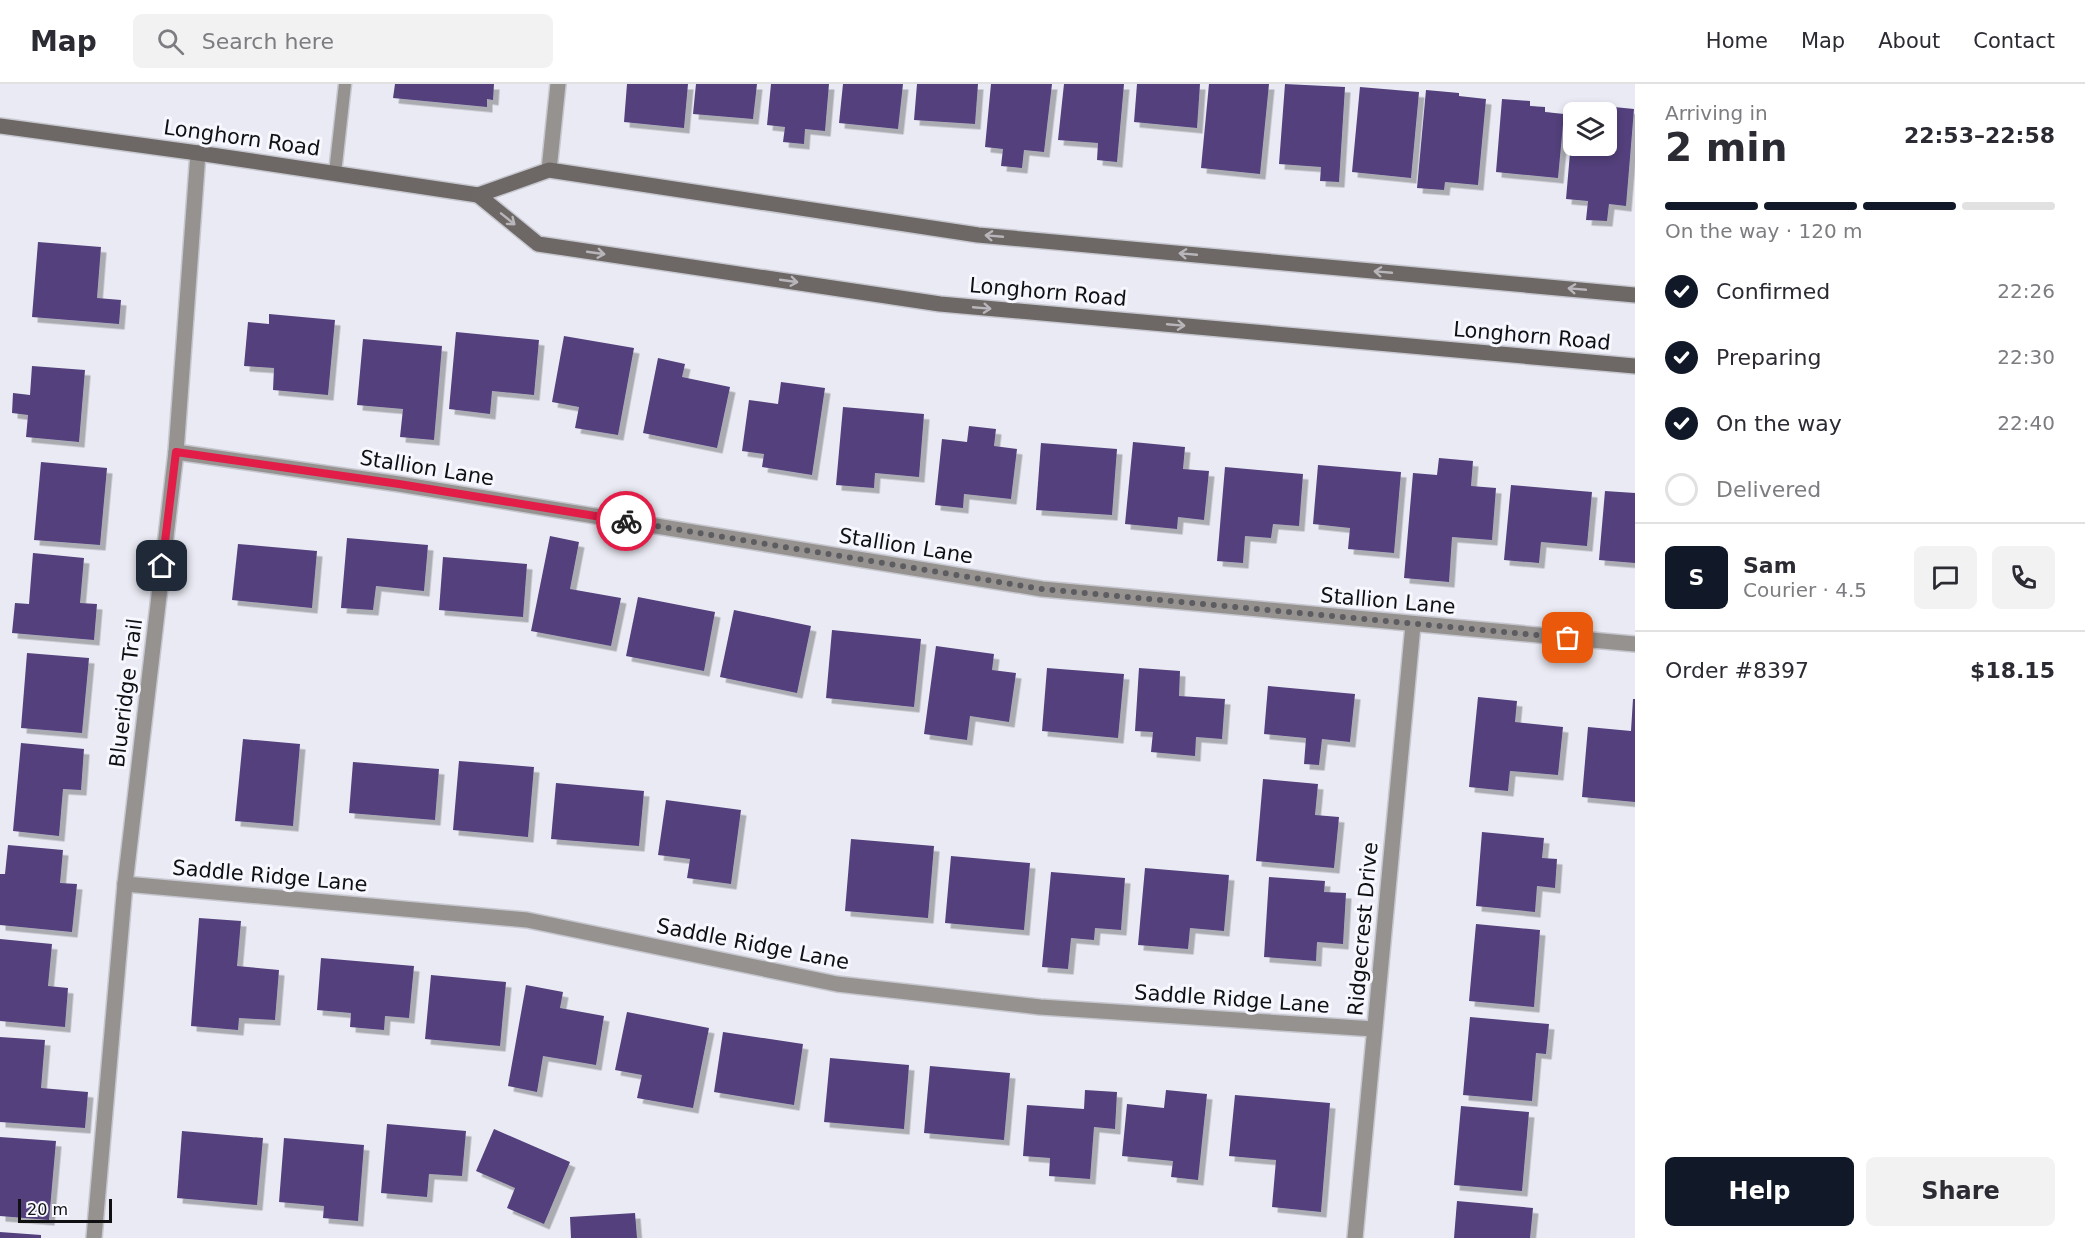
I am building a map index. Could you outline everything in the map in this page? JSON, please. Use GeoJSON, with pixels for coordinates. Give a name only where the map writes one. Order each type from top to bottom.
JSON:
{"type":"FeatureCollection","features":[{"type":"Feature","properties":{"kind":"main road","name":"Longhorn Road"},"geometry":{"type":"LineString","coordinates":[[0,126],[478,195],[549,170],[978,235],[1635,295]]}},
{"type":"Feature","properties":{"kind":"main road","name":"Longhorn Road"},"geometry":{"type":"LineString","coordinates":[[478,195],[538,244],[928,302],[1635,366]]}},
{"type":"Feature","properties":{"kind":"street"},"geometry":{"type":"LineString","coordinates":[[549,170],[558,84]]}},
{"type":"Feature","properties":{"kind":"street","name":"Blueridge Trail"},"geometry":{"type":"LineString","coordinates":[[94,1238],[125,884],[176,452],[198,153]]}},
{"type":"Feature","properties":{"kind":"street","name":"Stallion Lane"},"geometry":{"type":"LineString","coordinates":[[176,452],[399,484],[1042,589],[1635,644]]}},
{"type":"Feature","properties":{"kind":"street","name":"Ridgecrest Drive"},"geometry":{"type":"LineString","coordinates":[[1355,1238],[1413,625]]}},
{"type":"Feature","properties":{"kind":"street","name":"Saddle Ridge Lane"},"geometry":{"type":"LineString","coordinates":[[125,884],[527,920],[848,985],[1040,1007],[1374,1029]]}},
{"type":"Feature","properties":{"kind":"lane"},"geometry":{"type":"LineString","coordinates":[[335,173],[345,84]]}},
{"type":"Feature","properties":{"kind":"building"},"geometry":{"type":"Polygon","coordinates":[[[395,84],[494,84],[493,100],[487,99],[487,107],[393,98],[395,84]]]}},
{"type":"Feature","properties":{"kind":"building"},"geometry":{"type":"Polygon","coordinates":[[[627,84],[688,84],[684,128],[624,122],[627,84]]]}},
{"type":"Feature","properties":{"kind":"building"},"geometry":{"type":"Polygon","coordinates":[[[696,84],[757,84],[753,119],[693,114],[696,84]]]}},
{"type":"Feature","properties":{"kind":"building"},"geometry":{"type":"Polygon","coordinates":[[[771,84],[829,84],[825,131],[805,129],[804,144],[783,142],[785,127],[767,125],[771,84]]]}},
{"type":"Feature","properties":{"kind":"building"},"geometry":{"type":"Polygon","coordinates":[[[843,84],[903,84],[898,129],[839,123],[843,84]]]}},
{"type":"Feature","properties":{"kind":"building"},"geometry":{"type":"Polygon","coordinates":[[[917,84],[978,84],[975,124],[914,120],[917,84]]]}},
{"type":"Feature","properties":{"kind":"building"},"geometry":{"type":"Polygon","coordinates":[[[991,84],[1052,84],[1044,152],[1024,150],[1022,168],[1001,166],[1003,149],[985,147],[991,84]]]}},
{"type":"Feature","properties":{"kind":"building"},"geometry":{"type":"Polygon","coordinates":[[[1064,84],[1124,84],[1117,162],[1097,160],[1098,143],[1058,140],[1064,84]]]}},
{"type":"Feature","properties":{"kind":"building"},"geometry":{"type":"Polygon","coordinates":[[[1137,84],[1200,84],[1197,128],[1134,122],[1137,84]]]}},
{"type":"Feature","properties":{"kind":"building"},"geometry":{"type":"Polygon","coordinates":[[[1209,84],[1269,84],[1260,174],[1201,168],[1209,84]]]}},
{"type":"Feature","properties":{"kind":"building"},"geometry":{"type":"Polygon","coordinates":[[[1285,84],[1345,87],[1339,182],[1320,181],[1321,167],[1279,164],[1285,84]]]}},
{"type":"Feature","properties":{"kind":"building"},"geometry":{"type":"Polygon","coordinates":[[[1360,87],[1419,92],[1411,178],[1352,172],[1360,87]]]}},
{"type":"Feature","properties":{"kind":"building"},"geometry":{"type":"Polygon","coordinates":[[[1426,90],[1459,93],[1459,96],[1486,99],[1478,185],[1445,182],[1444,190],[1417,188],[1426,90]]]}},
{"type":"Feature","properties":{"kind":"building"},"geometry":{"type":"Polygon","coordinates":[[[1502,99],[1530,101],[1530,106],[1545,107],[1545,112],[1563,114],[1558,178],[1496,172],[1502,99]]]}},
{"type":"Feature","properties":{"kind":"building"},"geometry":{"type":"Polygon","coordinates":[[[1617,107],[1634,109],[1626,206],[1609,204],[1607,221],[1586,220],[1588,201],[1566,199],[1570,156],[1617,156],[1617,107]]]}},
{"type":"Feature","properties":{"kind":"building"},"geometry":{"type":"Polygon","coordinates":[[[38,242],[101,247],[97,298],[121,300],[119,324],[32,317],[38,242]]]}},
{"type":"Feature","properties":{"kind":"building"},"geometry":{"type":"Polygon","coordinates":[[[269,314],[335,320],[328,395],[273,390],[274,368],[244,366],[248,322],[269,324],[269,314]]]}},
{"type":"Feature","properties":{"kind":"building"},"geometry":{"type":"Polygon","coordinates":[[[456,332],[539,340],[534,395],[492,391],[490,414],[449,409],[456,332]]]}},
{"type":"Feature","properties":{"kind":"building"},"geometry":{"type":"Polygon","coordinates":[[[564,336],[634,348],[618,435],[575,428],[579,407],[552,402],[564,336]]]}},
{"type":"Feature","properties":{"kind":"building"},"geometry":{"type":"Polygon","coordinates":[[[363,339],[442,346],[434,440],[400,437],[403,409],[357,405],[363,339]]]}},
{"type":"Feature","properties":{"kind":"building"},"geometry":{"type":"Polygon","coordinates":[[[658,358],[685,364],[682,377],[730,387],[717,448],[643,433],[658,358]]]}},
{"type":"Feature","properties":{"kind":"building"},"geometry":{"type":"Polygon","coordinates":[[[32,366],[85,370],[79,442],[26,437],[28,415],[12,413],[13,393],[30,395],[32,366]]]}},
{"type":"Feature","properties":{"kind":"building"},"geometry":{"type":"Polygon","coordinates":[[[781,382],[825,388],[812,475],[762,467],[764,454],[742,451],[749,400],[778,404],[781,382]]]}},
{"type":"Feature","properties":{"kind":"building"},"geometry":{"type":"Polygon","coordinates":[[[843,407],[924,414],[919,477],[875,473],[874,488],[836,485],[843,407]]]}},
{"type":"Feature","properties":{"kind":"building"},"geometry":{"type":"Polygon","coordinates":[[[969,426],[996,429],[994,446],[1017,449],[1011,499],[964,494],[963,508],[935,505],[942,439],[967,442],[969,426]]]}},
{"type":"Feature","properties":{"kind":"building"},"geometry":{"type":"Polygon","coordinates":[[[1133,442],[1185,447],[1183,469],[1209,471],[1204,520],[1178,517],[1177,529],[1125,524],[1133,442]]]}},
{"type":"Feature","properties":{"kind":"building"},"geometry":{"type":"Polygon","coordinates":[[[1041,443],[1117,449],[1112,515],[1036,510],[1041,443]]]}},
{"type":"Feature","properties":{"kind":"building"},"geometry":{"type":"Polygon","coordinates":[[[1439,458],[1473,461],[1471,486],[1496,488],[1492,540],[1452,537],[1449,582],[1404,578],[1413,473],[1437,475],[1439,458]]]}},
{"type":"Feature","properties":{"kind":"building"},"geometry":{"type":"Polygon","coordinates":[[[41,462],[107,468],[100,545],[34,540],[41,462]]]}},
{"type":"Feature","properties":{"kind":"building"},"geometry":{"type":"Polygon","coordinates":[[[1318,465],[1401,472],[1394,553],[1348,549],[1350,528],[1313,524],[1318,465]]]}},
{"type":"Feature","properties":{"kind":"building"},"geometry":{"type":"Polygon","coordinates":[[[1225,467],[1303,474],[1299,526],[1273,524],[1271,538],[1245,536],[1243,563],[1217,561],[1225,467]]]}},
{"type":"Feature","properties":{"kind":"building"},"geometry":{"type":"Polygon","coordinates":[[[1511,485],[1592,492],[1587,546],[1541,542],[1539,563],[1504,560],[1511,485]]]}},
{"type":"Feature","properties":{"kind":"building"},"geometry":{"type":"Polygon","coordinates":[[[1605,491],[1635,493],[1635,563],[1599,560],[1605,491]]]}},
{"type":"Feature","properties":{"kind":"building"},"geometry":{"type":"Polygon","coordinates":[[[550,536],[579,542],[570,589],[621,598],[611,646],[531,631],[550,536]]]}},
{"type":"Feature","properties":{"kind":"building"},"geometry":{"type":"Polygon","coordinates":[[[347,538],[428,545],[424,591],[376,586],[373,610],[341,608],[347,538]]]}},
{"type":"Feature","properties":{"kind":"building"},"geometry":{"type":"Polygon","coordinates":[[[238,544],[317,551],[312,608],[232,600],[238,544]]]}},
{"type":"Feature","properties":{"kind":"building"},"geometry":{"type":"Polygon","coordinates":[[[33,553],[84,558],[80,603],[97,604],[94,640],[12,633],[15,603],[29,604],[33,553]]]}},
{"type":"Feature","properties":{"kind":"building"},"geometry":{"type":"Polygon","coordinates":[[[443,557],[527,564],[523,617],[439,610],[443,557]]]}},
{"type":"Feature","properties":{"kind":"building"},"geometry":{"type":"Polygon","coordinates":[[[638,597],[715,612],[704,671],[626,656],[638,597]]]}},
{"type":"Feature","properties":{"kind":"building"},"geometry":{"type":"Polygon","coordinates":[[[734,610],[811,626],[797,693],[720,677],[734,610]]]}},
{"type":"Feature","properties":{"kind":"building"},"geometry":{"type":"Polygon","coordinates":[[[832,630],[921,639],[914,707],[826,698],[832,630]]]}},
{"type":"Feature","properties":{"kind":"building"},"geometry":{"type":"Polygon","coordinates":[[[936,646],[994,654],[992,670],[1016,673],[1009,722],[970,716],[967,740],[924,734],[936,646]]]}},
{"type":"Feature","properties":{"kind":"building"},"geometry":{"type":"Polygon","coordinates":[[[27,653],[89,658],[82,733],[21,728],[27,653]]]}},
{"type":"Feature","properties":{"kind":"building"},"geometry":{"type":"Polygon","coordinates":[[[1047,668],[1124,674],[1118,738],[1042,731],[1047,668]]]}},
{"type":"Feature","properties":{"kind":"building"},"geometry":{"type":"Polygon","coordinates":[[[1139,668],[1180,671],[1179,696],[1225,699],[1222,739],[1196,737],[1195,756],[1151,752],[1153,732],[1135,731],[1139,668]]]}},
{"type":"Feature","properties":{"kind":"building"},"geometry":{"type":"Polygon","coordinates":[[[1268,686],[1355,694],[1350,742],[1322,739],[1319,765],[1304,764],[1306,738],[1264,734],[1268,686]]]}},
{"type":"Feature","properties":{"kind":"building"},"geometry":{"type":"Polygon","coordinates":[[[1478,697],[1517,701],[1515,722],[1563,727],[1558,775],[1510,771],[1508,791],[1469,787],[1478,697]]]}},
{"type":"Feature","properties":{"kind":"building"},"geometry":{"type":"Polygon","coordinates":[[[1633,699],[1635,699],[1635,802],[1582,797],[1588,727],[1631,731],[1633,699]]]}},
{"type":"Feature","properties":{"kind":"building"},"geometry":{"type":"Polygon","coordinates":[[[243,739],[300,744],[293,826],[235,821],[243,739]]]}},
{"type":"Feature","properties":{"kind":"building"},"geometry":{"type":"Polygon","coordinates":[[[21,743],[84,749],[81,790],[63,789],[59,836],[13,831],[21,743]]]}},
{"type":"Feature","properties":{"kind":"building"},"geometry":{"type":"Polygon","coordinates":[[[459,761],[534,767],[528,837],[453,830],[459,761]]]}},
{"type":"Feature","properties":{"kind":"building"},"geometry":{"type":"Polygon","coordinates":[[[353,762],[439,769],[435,820],[349,813],[353,762]]]}},
{"type":"Feature","properties":{"kind":"building"},"geometry":{"type":"Polygon","coordinates":[[[1263,779],[1318,784],[1315,815],[1339,817],[1334,868],[1256,861],[1263,779]]]}},
{"type":"Feature","properties":{"kind":"building"},"geometry":{"type":"Polygon","coordinates":[[[556,783],[644,791],[639,846],[551,839],[556,783]]]}},
{"type":"Feature","properties":{"kind":"building"},"geometry":{"type":"Polygon","coordinates":[[[666,800],[741,810],[731,884],[687,878],[690,859],[658,855],[666,800]]]}},
{"type":"Feature","properties":{"kind":"building"},"geometry":{"type":"Polygon","coordinates":[[[1482,832],[1544,838],[1542,858],[1557,859],[1555,888],[1537,886],[1535,912],[1476,906],[1482,832]]]}},
{"type":"Feature","properties":{"kind":"building"},"geometry":{"type":"Polygon","coordinates":[[[851,839],[934,846],[928,918],[845,911],[851,839]]]}},
{"type":"Feature","properties":{"kind":"building"},"geometry":{"type":"Polygon","coordinates":[[[8,845],[63,850],[60,883],[77,884],[72,932],[0,925],[0,874],[5,874],[8,845]]]}},
{"type":"Feature","properties":{"kind":"building"},"geometry":{"type":"Polygon","coordinates":[[[951,856],[1030,863],[1024,930],[945,923],[951,856]]]}},
{"type":"Feature","properties":{"kind":"building"},"geometry":{"type":"Polygon","coordinates":[[[1145,868],[1229,875],[1224,931],[1190,928],[1188,949],[1138,945],[1145,868]]]}},
{"type":"Feature","properties":{"kind":"building"},"geometry":{"type":"Polygon","coordinates":[[[1051,872],[1125,878],[1121,930],[1095,928],[1094,940],[1071,938],[1068,969],[1042,967],[1051,872]]]}},
{"type":"Feature","properties":{"kind":"building"},"geometry":{"type":"Polygon","coordinates":[[[1269,877],[1325,881],[1324,892],[1346,893],[1343,944],[1317,942],[1316,961],[1264,957],[1269,877]]]}},
{"type":"Feature","properties":{"kind":"building"},"geometry":{"type":"Polygon","coordinates":[[[199,918],[241,921],[237,966],[279,970],[275,1020],[239,1018],[238,1030],[191,1026],[199,918]]]}},
{"type":"Feature","properties":{"kind":"building"},"geometry":{"type":"Polygon","coordinates":[[[1476,924],[1540,930],[1534,1007],[1469,1001],[1476,924]]]}},
{"type":"Feature","properties":{"kind":"building"},"geometry":{"type":"Polygon","coordinates":[[[0,939],[52,944],[48,986],[68,988],[65,1027],[0,1021],[0,939]]]}},
{"type":"Feature","properties":{"kind":"building"},"geometry":{"type":"Polygon","coordinates":[[[321,958],[414,966],[409,1018],[385,1016],[384,1030],[350,1027],[351,1013],[317,1010],[321,958]]]}},
{"type":"Feature","properties":{"kind":"building"},"geometry":{"type":"Polygon","coordinates":[[[431,975],[506,982],[500,1046],[425,1039],[431,975]]]}},
{"type":"Feature","properties":{"kind":"building"},"geometry":{"type":"Polygon","coordinates":[[[526,985],[563,992],[560,1008],[604,1016],[596,1065],[543,1056],[537,1092],[508,1086],[526,985]]]}},
{"type":"Feature","properties":{"kind":"building"},"geometry":{"type":"Polygon","coordinates":[[[627,1012],[709,1028],[693,1108],[637,1098],[642,1075],[615,1070],[627,1012]]]}},
{"type":"Feature","properties":{"kind":"building"},"geometry":{"type":"Polygon","coordinates":[[[1470,1017],[1549,1024],[1546,1054],[1536,1053],[1532,1101],[1463,1095],[1470,1017]]]}},
{"type":"Feature","properties":{"kind":"building"},"geometry":{"type":"Polygon","coordinates":[[[723,1032],[803,1044],[794,1105],[714,1092],[723,1032]]]}},
{"type":"Feature","properties":{"kind":"building"},"geometry":{"type":"Polygon","coordinates":[[[0,1037],[45,1040],[41,1088],[88,1092],[85,1128],[0,1122],[0,1037]]]}},
{"type":"Feature","properties":{"kind":"building"},"geometry":{"type":"Polygon","coordinates":[[[830,1058],[909,1065],[904,1129],[824,1122],[830,1058]]]}},
{"type":"Feature","properties":{"kind":"building"},"geometry":{"type":"Polygon","coordinates":[[[930,1066],[1010,1073],[1004,1140],[924,1133],[930,1066]]]}},
{"type":"Feature","properties":{"kind":"building"},"geometry":{"type":"Polygon","coordinates":[[[1085,1090],[1117,1092],[1115,1129],[1094,1127],[1090,1179],[1049,1176],[1050,1158],[1023,1156],[1027,1105],[1084,1109],[1085,1090]]]}},
{"type":"Feature","properties":{"kind":"building"},"geometry":{"type":"Polygon","coordinates":[[[1166,1090],[1207,1094],[1198,1180],[1171,1177],[1173,1161],[1122,1156],[1127,1104],[1164,1108],[1166,1090]]]}},
{"type":"Feature","properties":{"kind":"building"},"geometry":{"type":"Polygon","coordinates":[[[1235,1095],[1330,1103],[1321,1212],[1272,1207],[1276,1160],[1229,1156],[1235,1095]]]}},
{"type":"Feature","properties":{"kind":"building"},"geometry":{"type":"Polygon","coordinates":[[[1461,1106],[1529,1112],[1522,1191],[1454,1185],[1461,1106]]]}},
{"type":"Feature","properties":{"kind":"building"},"geometry":{"type":"Polygon","coordinates":[[[387,1124],[466,1131],[462,1176],[429,1174],[427,1197],[381,1193],[387,1124]]]}},
{"type":"Feature","properties":{"kind":"building"},"geometry":{"type":"Polygon","coordinates":[[[494,1129],[570,1162],[544,1224],[507,1208],[515,1188],[476,1171],[494,1129]]]}},
{"type":"Feature","properties":{"kind":"building"},"geometry":{"type":"Polygon","coordinates":[[[182,1131],[263,1138],[257,1205],[177,1198],[182,1131]]]}},
{"type":"Feature","properties":{"kind":"building"},"geometry":{"type":"Polygon","coordinates":[[[0,1137],[56,1141],[49,1220],[0,1216],[0,1137]]]}},
{"type":"Feature","properties":{"kind":"building"},"geometry":{"type":"Polygon","coordinates":[[[284,1138],[364,1145],[358,1221],[323,1218],[324,1206],[279,1202],[284,1138]]]}},
{"type":"Feature","properties":{"kind":"building"},"geometry":{"type":"Polygon","coordinates":[[[1457,1201],[1533,1208],[1530,1238],[1454,1238],[1457,1201]]]}},
{"type":"Feature","properties":{"kind":"building"},"geometry":{"type":"Polygon","coordinates":[[[635,1213],[637,1238],[571,1238],[570,1217],[635,1213]]]}},
{"type":"Feature","properties":{"kind":"building"},"geometry":{"type":"Polygon","coordinates":[[[0,1232],[41,1235],[41,1238],[0,1238],[0,1232]]]}},
{"type":"Feature","properties":{"kind":"way so far"},"geometry":{"type":"LineString","coordinates":[[626,521],[1042,589],[1568,638]]}},
{"type":"Feature","properties":{"kind":"route"},"geometry":{"type":"LineString","coordinates":[[162,566],[176,452],[399,484],[626,521]]}}]}
